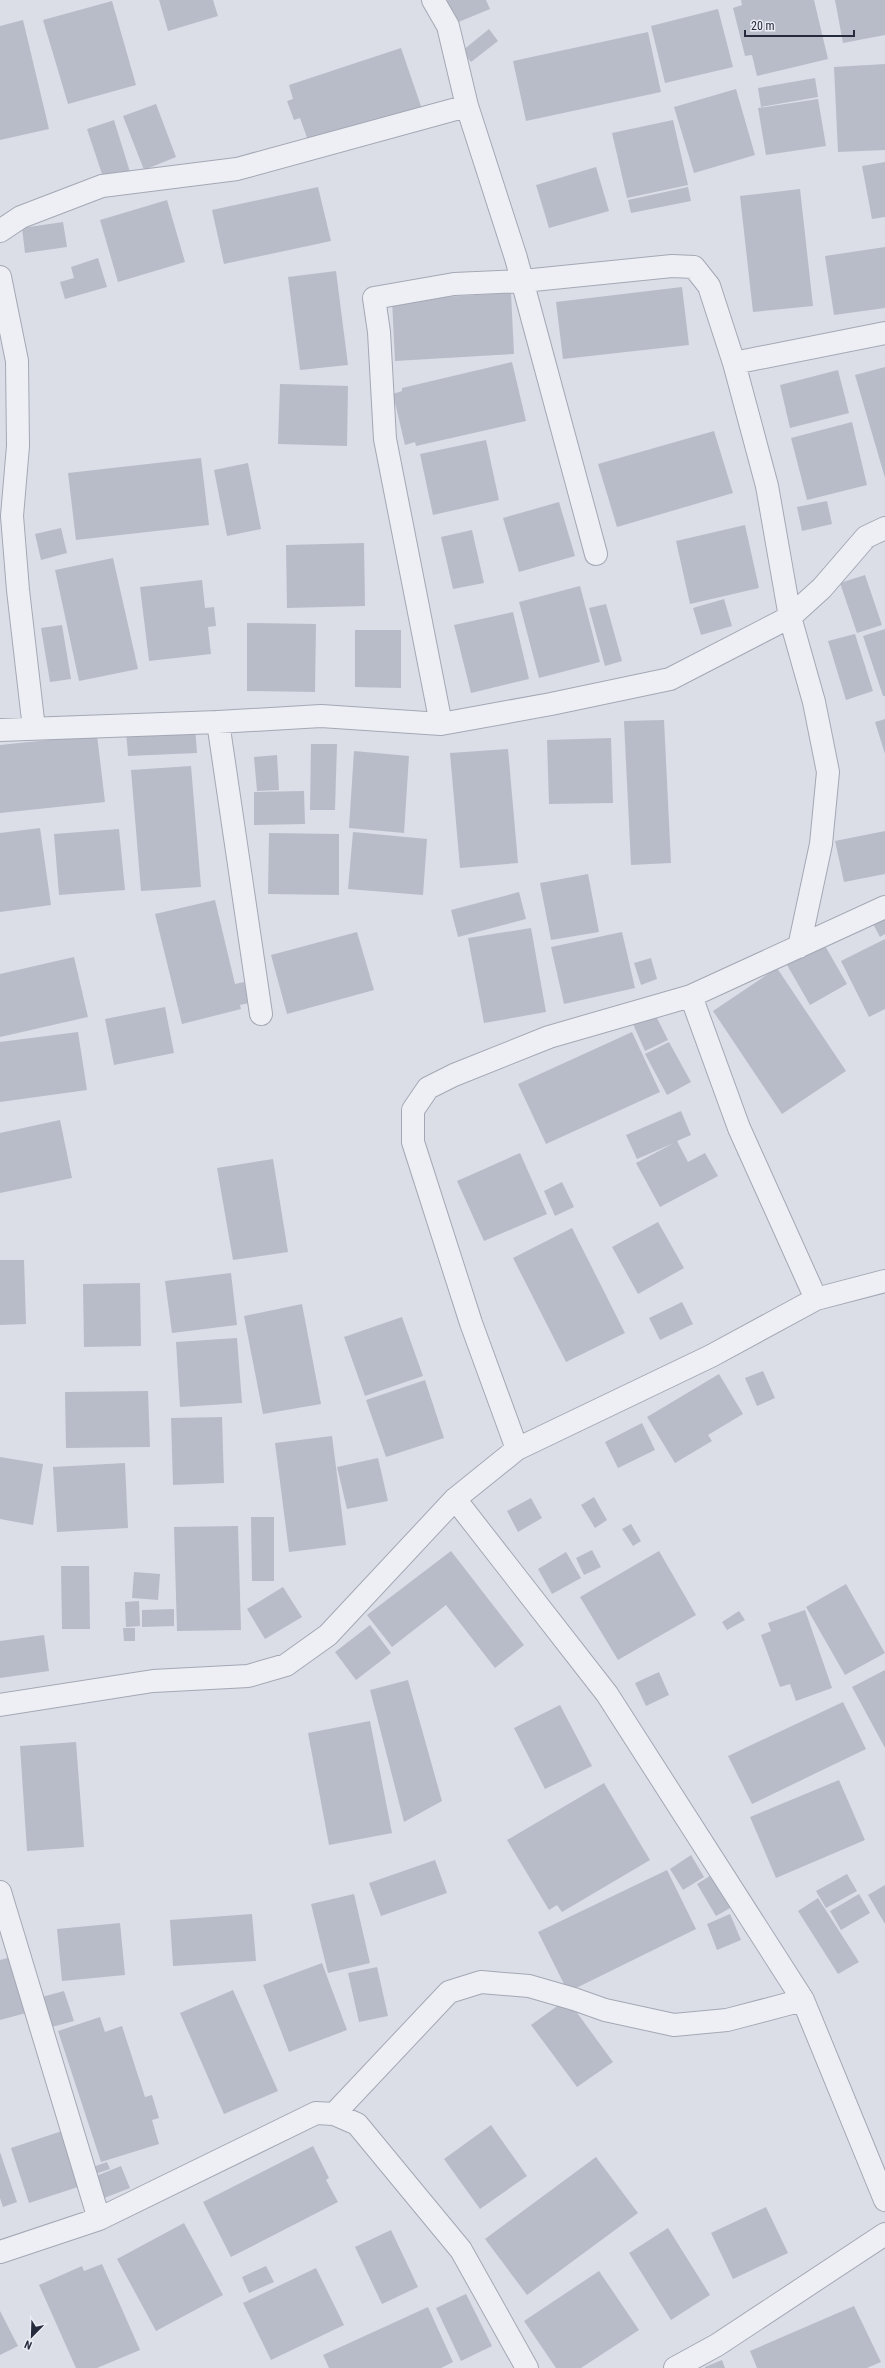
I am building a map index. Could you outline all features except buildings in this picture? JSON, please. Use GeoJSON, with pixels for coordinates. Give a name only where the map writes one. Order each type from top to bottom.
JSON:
{"type":"FeatureCollection","features":[{"type":"Feature","properties":{"kind":"street"},"geometry":{"type":"LineString","coordinates":[[433,0],[448,26],[467,106],[490,172],[523,281],[596,554]]}},
{"type":"Feature","properties":{"kind":"street"},"geometry":{"type":"LineString","coordinates":[[0,231],[21,218],[102,186],[237,169],[467,106]]}},
{"type":"Feature","properties":{"kind":"street"},"geometry":{"type":"LineString","coordinates":[[441,724],[385,439],[379,332],[374,298],[454,284],[523,281],[672,266],[694,267],[709,286],[734,363],[767,486],[790,617],[814,702],[828,772],[821,844],[799,947]]}},
{"type":"Feature","properties":{"kind":"street"},"geometry":{"type":"LineString","coordinates":[[0,277],[17,361],[18,446],[12,516],[18,590],[34,729]]}},
{"type":"Feature","properties":{"kind":"street"},"geometry":{"type":"LineString","coordinates":[[734,363],[885,333]]}},
{"type":"Feature","properties":{"kind":"street"},"geometry":{"type":"LineString","coordinates":[[0,730],[218,722],[321,716],[441,724],[551,704],[670,679],[790,617],[822,588],[866,537],[885,528]]}},
{"type":"Feature","properties":{"kind":"street"},"geometry":{"type":"LineString","coordinates":[[218,722],[261,1014]]}},
{"type":"Feature","properties":{"kind":"street"},"geometry":{"type":"LineString","coordinates":[[517,1449],[471,1323],[438,1224],[413,1142],[413,1110],[428,1088],[454,1075],[549,1037],[691,996],[885,907]]}},
{"type":"Feature","properties":{"kind":"street"},"geometry":{"type":"LineString","coordinates":[[691,996],[739,1128],[816,1299]]}},
{"type":"Feature","properties":{"kind":"street"},"geometry":{"type":"LineString","coordinates":[[0,1705],[153,1680],[248,1676],[286,1665],[328,1635],[455,1499],[517,1449],[711,1356],[816,1299],[885,1281]]}},
{"type":"Feature","properties":{"kind":"street"},"geometry":{"type":"LineString","coordinates":[[455,1499],[607,1694],[803,2000],[885,2200]]}},
{"type":"Feature","properties":{"kind":"street"},"geometry":{"type":"LineString","coordinates":[[0,1892],[99,2219]]}},
{"type":"Feature","properties":{"kind":"street"},"geometry":{"type":"LineString","coordinates":[[334,2114],[449,1992],[481,1982],[529,1986],[574,1998],[605,2010],[674,2024],[727,2020],[803,2000]]}},
{"type":"Feature","properties":{"kind":"street"},"geometry":{"type":"LineString","coordinates":[[0,2252],[99,2219],[316,2113],[334,2114],[357,2124],[461,2250],[527,2368]]}},
{"type":"Feature","properties":{"kind":"street"},"geometry":{"type":"LineString","coordinates":[[675,2368],[718,2345],[885,2234]]}}]}
